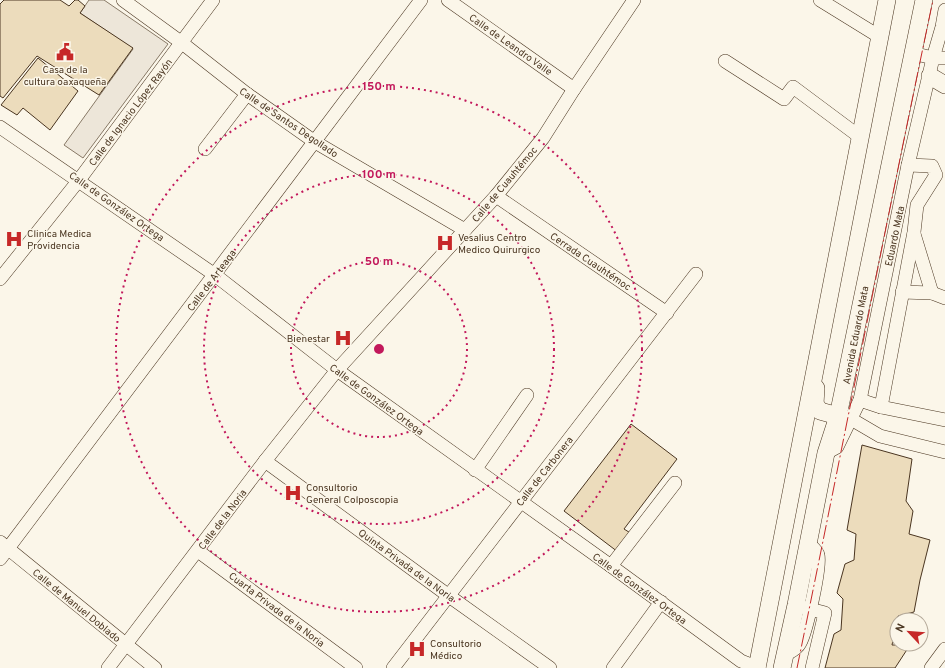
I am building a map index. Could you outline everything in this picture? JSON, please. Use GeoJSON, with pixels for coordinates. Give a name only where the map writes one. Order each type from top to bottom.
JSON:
{"type":"FeatureCollection","features":[{"type":"Feature","properties":{"kind":"main road"},"geometry":{"type":"LineString","coordinates":[[758,668],[887,0]]}},
{"type":"Feature","properties":{"kind":"main road","name":"Avenida Eduardo Mata"},"geometry":{"type":"LineString","coordinates":[[783,661],[803,607],[808,543],[826,453],[845,417],[912,53],[924,0]]}},
{"type":"Feature","properties":{"kind":"main road"},"geometry":{"type":"LineString","coordinates":[[930,76],[945,85]]}},
{"type":"Feature","properties":{"kind":"main road"},"geometry":{"type":"LineString","coordinates":[[823,328],[826,347],[815,393],[815,404],[820,411],[845,417]]}},
{"type":"Feature","properties":{"kind":"street","name":"Calle de Santos Degollado"},"geometry":{"type":"LineString","coordinates":[[123,0],[182,43],[246,94],[315,142],[465,230]]}},
{"type":"Feature","properties":{"kind":"street","name":"Calle de Ignacio López Rayón"},"geometry":{"type":"LineString","coordinates":[[0,279],[79,180],[213,0]]}},
{"type":"Feature","properties":{"kind":"street","name":"Calle de Arteaga"},"geometry":{"type":"LineString","coordinates":[[0,559],[4,546],[215,275],[421,0]]}},
{"type":"Feature","properties":{"kind":"street","name":"Calle de Leandro Valle"},"geometry":{"type":"LineString","coordinates":[[448,0],[574,89]]}},
{"type":"Feature","properties":{"kind":"street","name":"Calle de Cuauhtémoc"},"geometry":{"type":"LineString","coordinates":[[336,370],[496,196],[543,138],[634,0]]}},
{"type":"Feature","properties":{"kind":"street"},"geometry":{"type":"LineString","coordinates":[[820,0],[880,37]]}},
{"type":"Feature","properties":{"kind":"street","name":"Eduardo Mata"},"geometry":{"type":"LineString","coordinates":[[845,417],[860,400],[908,165],[930,76],[939,58],[945,10]]}},
{"type":"Feature","properties":{"kind":"street"},"geometry":{"type":"LineString","coordinates":[[912,53],[939,58]]}},
{"type":"Feature","properties":{"kind":"street"},"geometry":{"type":"LineString","coordinates":[[725,61],[784,99],[793,87],[860,137]]}},
{"type":"Feature","properties":{"kind":"street"},"geometry":{"type":"LineString","coordinates":[[205,149],[246,94]]}},
{"type":"Feature","properties":{"kind":"street","name":"Calle de González Ortega"},"geometry":{"type":"LineString","coordinates":[[0,126],[215,275],[336,370],[611,566],[741,661],[758,668]]}},
{"type":"Feature","properties":{"kind":"street"},"geometry":{"type":"LineString","coordinates":[[881,407],[914,232],[917,205],[936,175],[932,166],[908,165]]}},
{"type":"Feature","properties":{"kind":"street","name":"Cerrada Cuauhtémoc"},"geometry":{"type":"LineString","coordinates":[[496,196],[667,313]]}},
{"type":"Feature","properties":{"kind":"street"},"geometry":{"type":"LineString","coordinates":[[901,202],[917,205]]}},
{"type":"Feature","properties":{"kind":"street"},"geometry":{"type":"LineString","coordinates":[[914,232],[932,293]]}},
{"type":"Feature","properties":{"kind":"street","name":"Calle de Carbonera"},"geometry":{"type":"LineString","coordinates":[[393,668],[696,274]]}},
{"type":"Feature","properties":{"kind":"street"},"geometry":{"type":"LineString","coordinates":[[902,292],[932,293],[945,298]]}},
{"type":"Feature","properties":{"kind":"street","name":"Calle de la Noria"},"geometry":{"type":"LineString","coordinates":[[108,668],[336,370]]}},
{"type":"Feature","properties":{"kind":"street"},"geometry":{"type":"LineString","coordinates":[[475,470],[528,395]]}},
{"type":"Feature","properties":{"kind":"street"},"geometry":{"type":"LineString","coordinates":[[860,400],[881,407],[945,420]]}},
{"type":"Feature","properties":{"kind":"street"},"geometry":{"type":"LineString","coordinates":[[845,417],[880,436],[945,452]]}},
{"type":"Feature","properties":{"kind":"street","name":"Quinta Privada de la Noria"},"geometry":{"type":"LineString","coordinates":[[266,461],[449,596],[550,668]]}},
{"type":"Feature","properties":{"kind":"street"},"geometry":{"type":"LineString","coordinates":[[611,566],[675,483]]}},
{"type":"Feature","properties":{"kind":"street","name":"Calle de Manuel Doblado"},"geometry":{"type":"LineString","coordinates":[[4,546],[155,668]]}},
{"type":"Feature","properties":{"kind":"street","name":"Cuarta Privada de la Noria"},"geometry":{"type":"LineString","coordinates":[[198,551],[356,668]]}},
{"type":"Feature","properties":{"kind":"street"},"geometry":{"type":"LineString","coordinates":[[613,668],[660,602]]}},
{"type":"Feature","properties":{"kind":"street"},"geometry":{"type":"LineString","coordinates":[[803,607],[825,613],[812,668]]}},
{"type":"Feature","properties":{"kind":"street"},"geometry":{"type":"LineString","coordinates":[[931,668],[945,649]]}},
{"type":"Feature","properties":{"kind":"shaded area"},"geometry":{"type":"Polygon","coordinates":[[[89,0],[104,0],[168,44],[83,158],[64,145],[133,49],[80,13],[89,0]]]}},
{"type":"Feature","properties":{"kind":"building","name":"Casa de la cultura oaxaqueña"},"geometry":{"type":"Polygon","coordinates":[[[4,0],[60,0],[69,6],[75,0],[78,0],[85,6],[80,13],[133,48],[99,95],[37,56],[3,98],[0,96],[0,4],[4,0]]]}},
{"type":"Feature","properties":{"kind":"building"},"geometry":{"type":"Polygon","coordinates":[[[38,58],[78,91],[50,130],[23,108],[17,115],[1,105],[38,58]]]}},
{"type":"Feature","properties":{"kind":"building"},"geometry":{"type":"Polygon","coordinates":[[[631,424],[677,459],[624,529],[632,534],[618,552],[564,511],[631,424]]]}},
{"type":"Feature","properties":{"kind":"building"},"geometry":{"type":"Polygon","coordinates":[[[862,445],[912,459],[906,501],[913,511],[909,534],[930,540],[914,612],[889,612],[889,652],[905,652],[895,668],[825,668],[834,634],[841,630],[843,599],[837,593],[845,564],[854,560],[856,534],[847,530],[862,445]]]}},
{"type":"Feature","properties":{"kind":"power"},"geometry":{"type":"LineString","coordinates":[[797,668],[933,0]]}},
{"type":"Feature","properties":{"kind":"place","name":"Casa de la cultura oaxaqueña"},"geometry":{"type":"Point","coordinates":[65,52]}},
{"type":"Feature","properties":{"kind":"place","name":"Clinica Medica Providencia"},"geometry":{"type":"Point","coordinates":[14,239]}},
{"type":"Feature","properties":{"kind":"place","name":"Vesalius Centro Medico Quirurgico"},"geometry":{"type":"Point","coordinates":[445,243]}},
{"type":"Feature","properties":{"kind":"place","name":"Bienestar"},"geometry":{"type":"Point","coordinates":[343,338]}},
{"type":"Feature","properties":{"kind":"place","name":"Consultorio General Colposcopia"},"geometry":{"type":"Point","coordinates":[293,493]}},
{"type":"Feature","properties":{"kind":"place","name":"Consultorio Médico"},"geometry":{"type":"Point","coordinates":[417,649]}}]}
